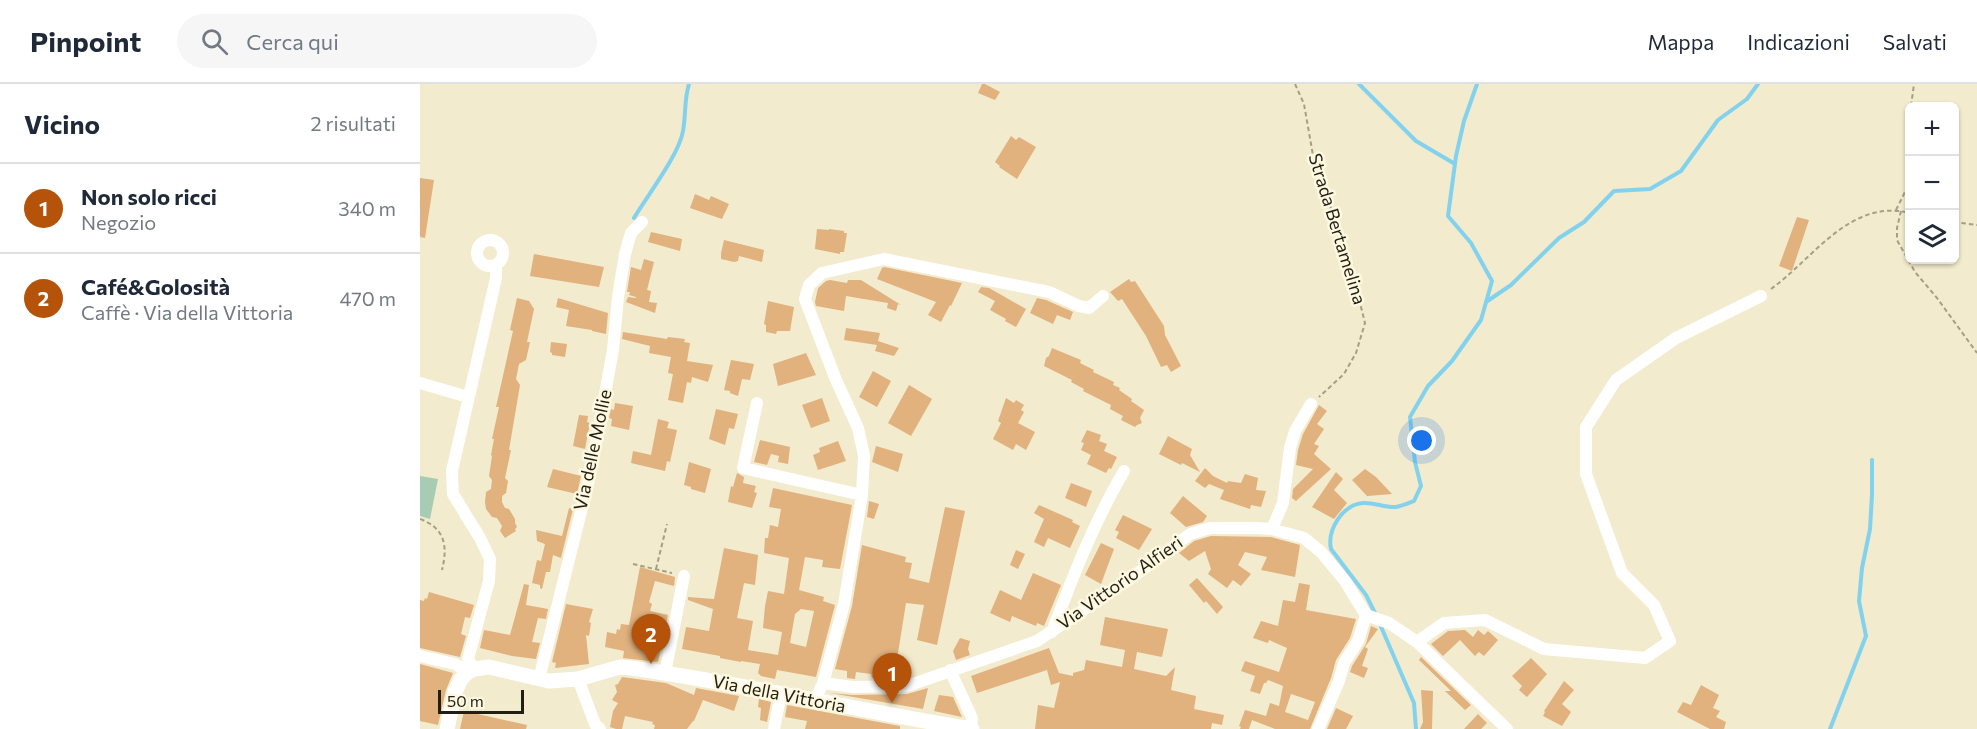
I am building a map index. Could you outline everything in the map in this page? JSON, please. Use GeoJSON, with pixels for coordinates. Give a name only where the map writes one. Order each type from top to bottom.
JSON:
{"type":"FeatureCollection","features":[{"type":"Feature","properties":{"kind":"street","name":"Via delle Mollie"},"geometry":{"type":"LineString","coordinates":[[539,679],[590,476],[613,350],[625,254],[631,233],[642,222]]}},
{"type":"Feature","properties":{"kind":"street"},"geometry":{"type":"LineString","coordinates":[[815,700],[823,683],[844,604],[862,495],[864,456],[858,428],[836,380],[805,299],[809,285],[822,273],[884,259],[1049,292],[1078,306],[1089,308],[1102,296]]}},
{"type":"Feature","properties":{"kind":"street"},"geometry":{"type":"LineString","coordinates":[[471,671],[468,659],[489,581],[490,559],[453,494],[452,471],[496,278],[496,266]]}},
{"type":"Feature","properties":{"kind":"street"},"geometry":{"type":"LineString","coordinates":[[1417,642],[1444,623],[1485,620],[1544,649],[1645,658],[1670,641],[1654,604],[1622,573],[1586,474],[1586,427],[1617,380],[1676,338],[1761,296]]}},
{"type":"Feature","properties":{"kind":"street"},"geometry":{"type":"LineString","coordinates":[[420,383],[468,397]]}},
{"type":"Feature","properties":{"kind":"street"},"geometry":{"type":"LineString","coordinates":[[756,403],[743,468],[862,495]]}},
{"type":"Feature","properties":{"kind":"street"},"geometry":{"type":"LineString","coordinates":[[1272,529],[1283,503],[1290,448],[1295,431],[1311,404]]}},
{"type":"Feature","properties":{"kind":"street"},"geometry":{"type":"LineString","coordinates":[[1052,632],[1105,503],[1124,471]]}},
{"type":"Feature","properties":{"kind":"street","name":"Via Vittorio Alfieri"},"geometry":{"type":"LineString","coordinates":[[823,683],[853,687],[907,686],[1037,641],[1134,576],[1190,534],[1210,528],[1272,529],[1304,537],[1321,552],[1345,581],[1366,615]]}},
{"type":"Feature","properties":{"kind":"street"},"geometry":{"type":"LineString","coordinates":[[665,673],[684,576]]}},
{"type":"Feature","properties":{"kind":"street"},"geometry":{"type":"LineString","coordinates":[[1318,729],[1339,681],[1344,663],[1358,641],[1366,615],[1389,623],[1417,642],[1507,729]]}},
{"type":"Feature","properties":{"kind":"street"},"geometry":{"type":"LineString","coordinates":[[420,656],[455,664],[471,671]]}},
{"type":"Feature","properties":{"kind":"street"},"geometry":{"type":"LineString","coordinates":[[447,729],[455,692],[461,679],[471,671],[489,667],[549,681],[578,679],[598,726]]}},
{"type":"Feature","properties":{"kind":"street","name":"Via della Vittoria"},"geometry":{"type":"LineString","coordinates":[[578,679],[620,667],[781,693],[895,717],[972,729]]}},
{"type":"Feature","properties":{"kind":"street"},"geometry":{"type":"LineString","coordinates":[[950,670],[972,718],[972,729]]}},
{"type":"Feature","properties":{"kind":"street"},"geometry":{"type":"LineString","coordinates":[[774,729],[781,693]]}},
{"type":"Feature","properties":{"kind":"path","name":"Strada Bertamelina"},"geometry":{"type":"LineString","coordinates":[[1295,84],[1304,104],[1314,161],[1356,287],[1365,323],[1356,353],[1344,374],[1311,404]]}},
{"type":"Feature","properties":{"kind":"path"},"geometry":{"type":"LineString","coordinates":[[1912,102],[1914,84]]}},
{"type":"Feature","properties":{"kind":"path"},"geometry":{"type":"LineString","coordinates":[[1896,210],[1905,192]]}},
{"type":"Feature","properties":{"kind":"path"},"geometry":{"type":"LineString","coordinates":[[1761,296],[1781,282],[1827,239],[1854,220],[1875,213],[1896,210],[1905,212]]}},
{"type":"Feature","properties":{"kind":"path"},"geometry":{"type":"LineString","coordinates":[[1901,212],[1897,240],[1915,272],[1977,353]]}},
{"type":"Feature","properties":{"kind":"path"},"geometry":{"type":"LineString","coordinates":[[1959,223],[1977,225]]}},
{"type":"Feature","properties":{"kind":"path"},"geometry":{"type":"LineString","coordinates":[[420,519],[436,528],[443,538],[446,553],[442,570]]}},
{"type":"Feature","properties":{"kind":"path"},"geometry":{"type":"LineString","coordinates":[[656,569],[667,524]]}},
{"type":"Feature","properties":{"kind":"path"},"geometry":{"type":"LineString","coordinates":[[633,564],[684,576]]}},
{"type":"Feature","properties":{"kind":"green space"},"geometry":{"type":"Polygon","coordinates":[[[420,476],[438,479],[430,519],[420,516],[420,476]]]}},
{"type":"Feature","properties":{"kind":"building"},"geometry":{"type":"Polygon","coordinates":[[[982,84],[1000,92],[995,100],[978,93],[982,84]]]}},
{"type":"Feature","properties":{"kind":"building"},"geometry":{"type":"Polygon","coordinates":[[[1011,136],[1016,140],[1019,137],[1036,147],[1017,179],[995,162],[1011,136]]]}},
{"type":"Feature","properties":{"kind":"building"},"geometry":{"type":"Polygon","coordinates":[[[420,178],[434,180],[425,238],[420,237],[420,178]]]}},
{"type":"Feature","properties":{"kind":"building"},"geometry":{"type":"Polygon","coordinates":[[[695,194],[709,200],[711,196],[729,204],[722,219],[690,208],[695,194]]]}},
{"type":"Feature","properties":{"kind":"building"},"geometry":{"type":"Polygon","coordinates":[[[1797,217],[1809,220],[1792,271],[1779,266],[1797,217]]]}},
{"type":"Feature","properties":{"kind":"building"},"geometry":{"type":"Polygon","coordinates":[[[817,229],[847,233],[844,252],[840,254],[815,249],[817,229]]]}},
{"type":"Feature","properties":{"kind":"building"},"geometry":{"type":"Polygon","coordinates":[[[651,232],[682,239],[680,251],[648,242],[651,232]]]}},
{"type":"Feature","properties":{"kind":"building"},"geometry":{"type":"Polygon","coordinates":[[[724,240],[764,250],[762,262],[739,256],[738,261],[734,262],[721,259],[724,240]]]}},
{"type":"Feature","properties":{"kind":"building"},"geometry":{"type":"Polygon","coordinates":[[[534,254],[604,267],[599,287],[530,276],[534,254]]]}},
{"type":"Feature","properties":{"kind":"building"},"geometry":{"type":"Polygon","coordinates":[[[644,259],[654,262],[647,290],[651,291],[649,302],[657,303],[655,313],[626,302],[628,297],[636,298],[627,292],[631,267],[641,270],[644,259]]]}},
{"type":"Feature","properties":{"kind":"building"},"geometry":{"type":"Polygon","coordinates":[[[884,267],[962,283],[941,322],[928,315],[936,302],[877,279],[884,267]]]}},
{"type":"Feature","properties":{"kind":"building"},"geometry":{"type":"Polygon","coordinates":[[[1129,279],[1131,282],[1135,281],[1164,326],[1165,335],[1181,366],[1171,372],[1167,365],[1161,367],[1146,336],[1122,299],[1118,301],[1110,292],[1129,279]]]}},
{"type":"Feature","properties":{"kind":"building"},"geometry":{"type":"Polygon","coordinates":[[[830,280],[847,283],[848,280],[861,280],[901,305],[898,304],[896,311],[887,308],[888,303],[846,296],[844,311],[816,306],[818,288],[830,280]]]}},
{"type":"Feature","properties":{"kind":"building"},"geometry":{"type":"Polygon","coordinates":[[[981,287],[989,288],[1026,309],[1016,327],[990,310],[995,301],[978,292],[981,287]]]}},
{"type":"Feature","properties":{"kind":"building"},"geometry":{"type":"Polygon","coordinates":[[[517,298],[529,301],[534,309],[527,342],[530,342],[526,360],[519,364],[516,379],[520,385],[505,478],[508,481],[506,493],[502,496],[502,502],[515,519],[517,527],[516,531],[505,538],[500,531],[502,526],[497,518],[492,517],[486,509],[485,502],[486,492],[491,489],[492,480],[489,476],[494,439],[492,439],[499,407],[496,407],[513,331],[510,330],[517,298]]]}},
{"type":"Feature","properties":{"kind":"building"},"geometry":{"type":"Polygon","coordinates":[[[558,298],[608,313],[606,334],[566,326],[569,310],[556,307],[558,298]]]}},
{"type":"Feature","properties":{"kind":"building"},"geometry":{"type":"Polygon","coordinates":[[[1037,298],[1073,312],[1070,320],[1057,315],[1053,324],[1030,313],[1037,298]]]}},
{"type":"Feature","properties":{"kind":"building"},"geometry":{"type":"Polygon","coordinates":[[[768,301],[794,307],[790,331],[777,331],[776,334],[766,332],[764,324],[768,301]]]}},
{"type":"Feature","properties":{"kind":"building"},"geometry":{"type":"Polygon","coordinates":[[[846,328],[880,333],[878,341],[899,348],[894,356],[875,351],[877,345],[844,340],[846,328]]]}},
{"type":"Feature","properties":{"kind":"building"},"geometry":{"type":"Polygon","coordinates":[[[623,332],[667,339],[668,337],[685,339],[684,342],[690,343],[687,361],[713,365],[708,382],[692,377],[691,383],[687,382],[683,403],[668,400],[673,374],[668,373],[671,357],[649,353],[650,346],[622,339],[623,332]]]}},
{"type":"Feature","properties":{"kind":"building"},"geometry":{"type":"Polygon","coordinates":[[[551,342],[567,344],[565,357],[552,355],[551,342]]]}},
{"type":"Feature","properties":{"kind":"building"},"geometry":{"type":"Polygon","coordinates":[[[1052,348],[1081,360],[1080,363],[1094,370],[1093,372],[1114,382],[1113,385],[1120,388],[1119,390],[1132,399],[1131,401],[1144,410],[1140,418],[1142,423],[1135,427],[1121,420],[1123,416],[1110,409],[1111,405],[1083,391],[1084,389],[1071,382],[1072,380],[1044,366],[1052,348]]]}},
{"type":"Feature","properties":{"kind":"building"},"geometry":{"type":"Polygon","coordinates":[[[806,353],[816,375],[778,386],[773,364],[806,353]]]}},
{"type":"Feature","properties":{"kind":"building"},"geometry":{"type":"Polygon","coordinates":[[[731,360],[754,364],[750,380],[742,379],[738,396],[724,390],[731,360]]]}},
{"type":"Feature","properties":{"kind":"building"},"geometry":{"type":"Polygon","coordinates":[[[873,371],[891,381],[877,407],[859,397],[873,371]]]}},
{"type":"Feature","properties":{"kind":"building"},"geometry":{"type":"Polygon","coordinates":[[[909,385],[932,399],[911,436],[888,423],[909,385]]]}},
{"type":"Feature","properties":{"kind":"building"},"geometry":{"type":"Polygon","coordinates":[[[822,398],[830,421],[811,428],[802,405],[822,398]]]}},
{"type":"Feature","properties":{"kind":"building"},"geometry":{"type":"Polygon","coordinates":[[[1006,398],[1024,405],[1021,410],[1024,412],[1018,423],[1035,432],[1026,450],[1016,444],[1013,450],[993,439],[1001,423],[998,421],[1006,398]]]}},
{"type":"Feature","properties":{"kind":"building"},"geometry":{"type":"Polygon","coordinates":[[[615,403],[633,406],[629,430],[611,426],[612,419],[609,418],[615,403]]]}},
{"type":"Feature","properties":{"kind":"building"},"geometry":{"type":"Polygon","coordinates":[[[1319,405],[1327,411],[1317,424],[1324,429],[1314,444],[1319,446],[1314,454],[1331,469],[1296,501],[1292,498],[1293,489],[1313,469],[1296,465],[1298,450],[1303,434],[1319,405]]]}},
{"type":"Feature","properties":{"kind":"building"},"geometry":{"type":"Polygon","coordinates":[[[716,409],[738,414],[734,429],[729,428],[725,445],[709,439],[716,409]]]}},
{"type":"Feature","properties":{"kind":"building"},"geometry":{"type":"Polygon","coordinates":[[[579,415],[588,416],[587,422],[590,423],[585,449],[573,446],[579,415]]]}},
{"type":"Feature","properties":{"kind":"building"},"geometry":{"type":"Polygon","coordinates":[[[658,419],[669,422],[667,428],[677,430],[670,462],[667,461],[665,471],[631,463],[633,451],[651,455],[658,419]]]}},
{"type":"Feature","properties":{"kind":"building"},"geometry":{"type":"Polygon","coordinates":[[[1087,430],[1101,435],[1099,441],[1107,444],[1104,451],[1117,457],[1111,469],[1109,468],[1106,473],[1087,464],[1091,455],[1081,450],[1084,443],[1081,442],[1087,430]]]}},
{"type":"Feature","properties":{"kind":"building"},"geometry":{"type":"Polygon","coordinates":[[[1168,436],[1192,449],[1190,455],[1200,472],[1159,454],[1168,436]]]}},
{"type":"Feature","properties":{"kind":"building"},"geometry":{"type":"Polygon","coordinates":[[[760,440],[790,447],[788,464],[778,462],[779,456],[771,454],[767,465],[754,462],[760,440]]]}},
{"type":"Feature","properties":{"kind":"building"},"geometry":{"type":"Polygon","coordinates":[[[838,441],[846,461],[818,470],[813,455],[820,452],[819,448],[838,441]]]}},
{"type":"Feature","properties":{"kind":"building"},"geometry":{"type":"Polygon","coordinates":[[[876,446],[903,454],[898,472],[872,462],[876,446]]]}},
{"type":"Feature","properties":{"kind":"building"},"geometry":{"type":"Polygon","coordinates":[[[689,462],[711,469],[705,493],[684,485],[689,462]]]}},
{"type":"Feature","properties":{"kind":"building"},"geometry":{"type":"Polygon","coordinates":[[[1205,468],[1213,476],[1227,483],[1228,481],[1241,483],[1245,474],[1258,478],[1256,490],[1266,491],[1261,507],[1251,505],[1250,509],[1220,499],[1224,490],[1209,484],[1205,488],[1195,481],[1205,468]]]}},
{"type":"Feature","properties":{"kind":"building"},"geometry":{"type":"Polygon","coordinates":[[[553,469],[581,476],[577,494],[547,487],[553,469]]]}},
{"type":"Feature","properties":{"kind":"building"},"geometry":{"type":"Polygon","coordinates":[[[1365,469],[1392,494],[1367,496],[1352,480],[1365,469]]]}},
{"type":"Feature","properties":{"kind":"building"},"geometry":{"type":"Polygon","coordinates":[[[1336,472],[1343,479],[1334,490],[1347,503],[1334,519],[1312,507],[1336,472]]]}},
{"type":"Feature","properties":{"kind":"building"},"geometry":{"type":"Polygon","coordinates":[[[737,473],[744,477],[743,483],[756,486],[754,492],[757,493],[752,508],[728,502],[731,486],[733,487],[737,473]]]}},
{"type":"Feature","properties":{"kind":"building"},"geometry":{"type":"Polygon","coordinates":[[[1071,483],[1092,491],[1086,507],[1065,498],[1071,483]]]}},
{"type":"Feature","properties":{"kind":"building"},"geometry":{"type":"Polygon","coordinates":[[[773,488],[852,505],[840,569],[822,567],[823,560],[805,557],[799,590],[824,597],[823,601],[835,605],[816,677],[777,670],[775,679],[761,676],[758,673],[760,664],[682,649],[686,627],[709,631],[713,609],[688,600],[688,597],[714,599],[724,548],[758,555],[755,585],[744,583],[737,618],[753,621],[748,650],[778,655],[782,632],[763,628],[765,606],[768,591],[784,594],[789,558],[764,553],[765,538],[768,538],[770,525],[778,527],[781,509],[769,507],[773,488]],[[801,609],[795,614],[790,643],[806,647],[814,611],[801,609]]]}},
{"type":"Feature","properties":{"kind":"building"},"geometry":{"type":"Polygon","coordinates":[[[1183,496],[1207,516],[1203,522],[1186,527],[1170,513],[1183,496]]]}},
{"type":"Feature","properties":{"kind":"building"},"geometry":{"type":"Polygon","coordinates":[[[869,501],[879,504],[874,519],[867,517],[869,501]]]}},
{"type":"Feature","properties":{"kind":"building"},"geometry":{"type":"Polygon","coordinates":[[[1039,505],[1073,520],[1072,522],[1080,526],[1070,548],[1048,538],[1044,547],[1034,542],[1044,519],[1034,513],[1039,505]]]}},
{"type":"Feature","properties":{"kind":"building"},"geometry":{"type":"Polygon","coordinates":[[[945,507],[965,511],[937,645],[917,640],[924,605],[906,603],[894,678],[872,678],[871,674],[856,672],[855,679],[847,678],[847,671],[835,669],[852,606],[862,545],[906,557],[905,562],[912,563],[909,578],[929,583],[945,507]]]}},
{"type":"Feature","properties":{"kind":"building"},"geometry":{"type":"Polygon","coordinates":[[[569,508],[573,509],[561,558],[553,555],[550,572],[546,572],[542,589],[540,585],[532,583],[537,560],[541,561],[545,544],[537,541],[536,530],[562,536],[569,508]]]}},
{"type":"Feature","properties":{"kind":"building"},"geometry":{"type":"Polygon","coordinates":[[[1123,515],[1152,529],[1139,550],[1116,538],[1119,532],[1115,530],[1123,515]]]}},
{"type":"Feature","properties":{"kind":"building"},"geometry":{"type":"Polygon","coordinates":[[[1211,536],[1271,537],[1300,545],[1295,577],[1261,570],[1267,557],[1245,552],[1238,565],[1251,574],[1241,586],[1233,580],[1227,588],[1208,574],[1211,569],[1205,551],[1189,561],[1179,553],[1194,541],[1211,536]]]}},
{"type":"Feature","properties":{"kind":"building"},"geometry":{"type":"Polygon","coordinates":[[[1101,543],[1114,549],[1101,584],[1085,575],[1101,543]]]}},
{"type":"Feature","properties":{"kind":"building"},"geometry":{"type":"Polygon","coordinates":[[[1016,550],[1025,554],[1018,569],[1010,565],[1016,550]]]}},
{"type":"Feature","properties":{"kind":"building"},"geometry":{"type":"Polygon","coordinates":[[[640,567],[675,577],[674,586],[655,581],[649,602],[652,604],[650,611],[668,615],[658,662],[623,658],[624,651],[605,647],[607,632],[616,634],[621,624],[629,625],[640,567]]]}},
{"type":"Feature","properties":{"kind":"building"},"geometry":{"type":"Polygon","coordinates":[[[1033,573],[1061,585],[1044,626],[1037,623],[1036,626],[1012,616],[1010,622],[990,613],[1000,590],[1021,600],[1033,573]]]}},
{"type":"Feature","properties":{"kind":"building"},"geometry":{"type":"Polygon","coordinates":[[[1197,578],[1223,607],[1217,614],[1189,585],[1197,578]]]}},
{"type":"Feature","properties":{"kind":"building"},"geometry":{"type":"Polygon","coordinates":[[[1299,583],[1310,585],[1306,610],[1356,619],[1350,638],[1336,660],[1310,729],[1275,729],[1252,720],[1249,729],[1240,729],[1245,710],[1266,716],[1270,703],[1279,706],[1283,686],[1268,680],[1264,683],[1260,694],[1250,691],[1255,676],[1241,671],[1245,661],[1279,672],[1287,648],[1269,640],[1268,643],[1253,638],[1261,621],[1278,626],[1283,600],[1295,602],[1299,583]],[[1291,694],[1285,712],[1308,720],[1315,702],[1291,694]]]}},
{"type":"Feature","properties":{"kind":"building"},"geometry":{"type":"Polygon","coordinates":[[[524,584],[529,585],[526,605],[548,609],[546,619],[538,618],[532,642],[540,643],[536,659],[480,648],[484,630],[510,635],[524,584]]]}},
{"type":"Feature","properties":{"kind":"building"},"geometry":{"type":"Polygon","coordinates":[[[429,592],[474,605],[470,618],[465,617],[461,634],[466,636],[460,657],[420,648],[420,600],[427,599],[429,592]]]}},
{"type":"Feature","properties":{"kind":"building"},"geometry":{"type":"Polygon","coordinates":[[[566,604],[593,609],[589,622],[591,623],[589,636],[586,635],[589,664],[555,668],[556,663],[552,662],[566,604]]]}},
{"type":"Feature","properties":{"kind":"building"},"geometry":{"type":"Polygon","coordinates":[[[1105,617],[1168,629],[1162,657],[1137,652],[1134,669],[1166,676],[1175,667],[1171,690],[1196,696],[1194,709],[1224,715],[1222,725],[1212,723],[1211,729],[1035,729],[1038,705],[1054,708],[1060,682],[1051,685],[1047,670],[977,693],[971,676],[1049,648],[1059,673],[1073,676],[1073,673],[1084,670],[1086,660],[1122,667],[1125,650],[1100,645],[1105,617]]]}},
{"type":"Feature","properties":{"kind":"building"},"geometry":{"type":"Polygon","coordinates":[[[1371,626],[1378,629],[1365,647],[1368,649],[1362,666],[1368,668],[1364,678],[1350,672],[1366,644],[1371,626]]]}},
{"type":"Feature","properties":{"kind":"building"},"geometry":{"type":"Polygon","coordinates":[[[1465,630],[1473,637],[1478,630],[1484,635],[1488,631],[1498,640],[1484,656],[1479,652],[1475,656],[1460,640],[1443,656],[1431,644],[1448,631],[1465,630]]]}},
{"type":"Feature","properties":{"kind":"building"},"geometry":{"type":"Polygon","coordinates":[[[960,638],[970,641],[968,649],[970,655],[956,660],[953,651],[960,638]]]}},
{"type":"Feature","properties":{"kind":"building"},"geometry":{"type":"Polygon","coordinates":[[[1421,657],[1471,705],[1465,710],[1445,691],[1451,691],[1419,660],[1421,657]]]}},
{"type":"Feature","properties":{"kind":"building"},"geometry":{"type":"Polygon","coordinates":[[[1531,658],[1547,674],[1527,697],[1519,690],[1522,686],[1512,676],[1531,658]]]}},
{"type":"Feature","properties":{"kind":"building"},"geometry":{"type":"Polygon","coordinates":[[[420,664],[453,673],[446,690],[438,725],[420,721],[420,664]]]}},
{"type":"Feature","properties":{"kind":"building"},"geometry":{"type":"Polygon","coordinates":[[[622,677],[666,683],[694,695],[696,688],[739,696],[734,711],[703,700],[694,721],[687,729],[654,729],[653,722],[625,716],[622,729],[616,729],[610,727],[613,711],[618,703],[612,700],[617,692],[615,685],[622,677]]]}},
{"type":"Feature","properties":{"kind":"building"},"geometry":{"type":"Polygon","coordinates":[[[1564,681],[1574,690],[1562,704],[1571,712],[1562,726],[1543,716],[1564,681]]]}},
{"type":"Feature","properties":{"kind":"building"},"geometry":{"type":"Polygon","coordinates":[[[1701,685],[1719,695],[1713,708],[1720,711],[1716,717],[1726,722],[1724,729],[1710,729],[1677,712],[1683,702],[1691,705],[1701,685]]]}},
{"type":"Feature","properties":{"kind":"building"},"geometry":{"type":"Polygon","coordinates":[[[928,688],[923,709],[830,693],[907,694],[928,688]]]}},
{"type":"Feature","properties":{"kind":"building"},"geometry":{"type":"Polygon","coordinates":[[[1421,690],[1433,691],[1432,729],[1420,729],[1423,722],[1421,690]]]}},
{"type":"Feature","properties":{"kind":"building"},"geometry":{"type":"Polygon","coordinates":[[[939,695],[953,697],[962,717],[934,711],[939,695]]]}},
{"type":"Feature","properties":{"kind":"building"},"geometry":{"type":"Polygon","coordinates":[[[759,699],[771,702],[767,722],[760,720],[759,699]]]}},
{"type":"Feature","properties":{"kind":"building"},"geometry":{"type":"Polygon","coordinates":[[[787,705],[900,726],[900,729],[805,729],[807,721],[785,717],[787,705]]]}},
{"type":"Feature","properties":{"kind":"building"},"geometry":{"type":"Polygon","coordinates":[[[1336,708],[1353,716],[1346,729],[1327,729],[1336,708]]]}},
{"type":"Feature","properties":{"kind":"building"},"geometry":{"type":"Polygon","coordinates":[[[464,711],[527,725],[526,729],[460,729],[464,711]]]}},
{"type":"Feature","properties":{"kind":"building"},"geometry":{"type":"Polygon","coordinates":[[[1478,714],[1487,723],[1481,729],[1464,729],[1478,714]]]}},
{"type":"Feature","properties":{"kind":"waterway"},"geometry":{"type":"LineString","coordinates":[[634,218],[669,163],[680,141],[689,84]]}},
{"type":"Feature","properties":{"kind":"waterway"},"geometry":{"type":"LineString","coordinates":[[1359,84],[1416,141],[1455,164]]}},
{"type":"Feature","properties":{"kind":"waterway"},"geometry":{"type":"LineString","coordinates":[[1376,615],[1366,595],[1331,549],[1331,534],[1343,513],[1355,505],[1367,503],[1396,507],[1414,501],[1421,486],[1415,462],[1410,417],[1428,386],[1452,361],[1481,320],[1492,281],[1471,243],[1448,216],[1456,156],[1464,121],[1477,84]]}},
{"type":"Feature","properties":{"kind":"waterway"},"geometry":{"type":"LineString","coordinates":[[1486,302],[1511,285],[1559,238],[1584,222],[1614,191],[1650,189],[1681,171],[1718,120],[1747,99],[1758,84]]}},
{"type":"Feature","properties":{"kind":"waterway"},"geometry":{"type":"LineString","coordinates":[[1830,729],[1866,636],[1859,601],[1862,568],[1870,529],[1872,460]]}},
{"type":"Feature","properties":{"kind":"waterway"},"geometry":{"type":"LineString","coordinates":[[1379,622],[1414,703],[1416,729]]}},
{"type":"Feature","properties":{"kind":"place","name":"Café&Golosità"},"geometry":{"type":"Point","coordinates":[651,664]}},
{"type":"Feature","properties":{"kind":"place","name":"Non solo ricci"},"geometry":{"type":"Point","coordinates":[892,703]}}]}
